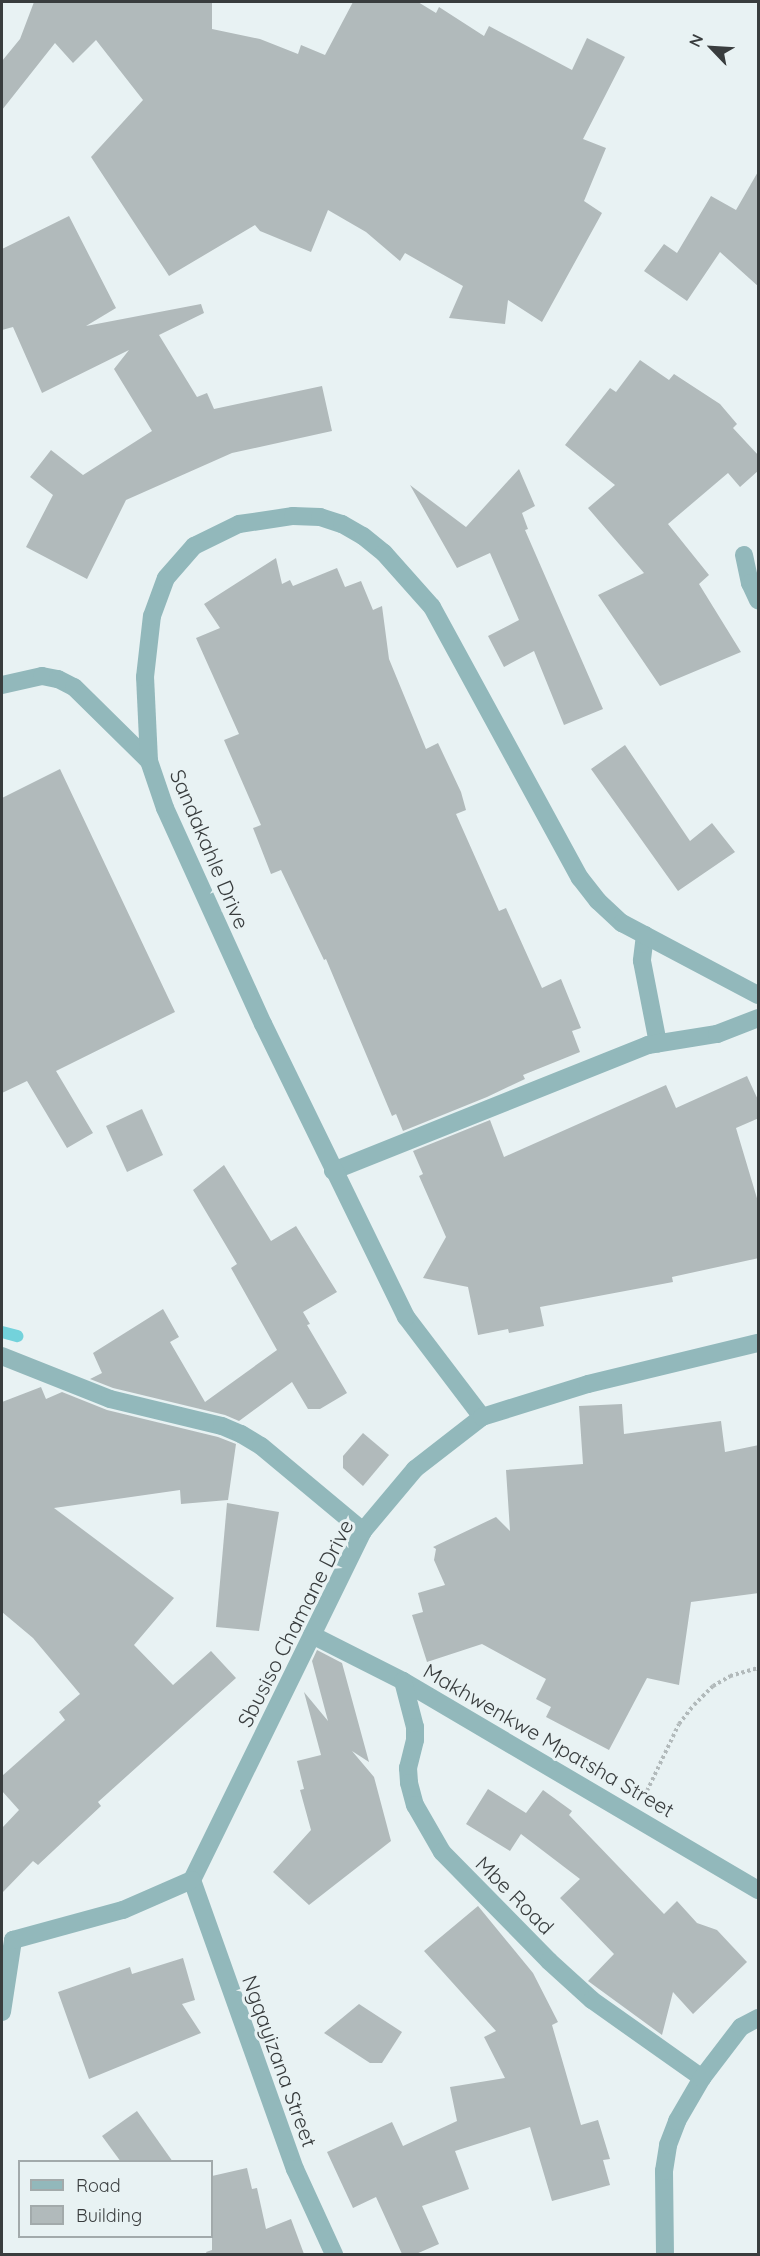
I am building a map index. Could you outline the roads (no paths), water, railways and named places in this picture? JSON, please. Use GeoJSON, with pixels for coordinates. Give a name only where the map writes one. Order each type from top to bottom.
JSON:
{"type":"FeatureCollection","features":[{"type":"Feature","properties":{"kind":"street","name":"Sandakahle Drive"},"geometry":{"type":"LineString","coordinates":[[482,1417],[406,1317],[262,1024],[170,819],[149,761],[145,677],[152,616],[166,578],[194,546],[239,524],[293,516],[320,517],[342,524],[384,553],[432,607],[580,878],[598,902],[622,923],[759,995]]}},
{"type":"Feature","properties":{"kind":"street"},"geometry":{"type":"LineString","coordinates":[[744,555],[750,583],[759,600]]}},
{"type":"Feature","properties":{"kind":"street"},"geometry":{"type":"LineString","coordinates":[[2,685],[42,676],[58,679],[74,687],[149,761]]}},
{"type":"Feature","properties":{"kind":"street"},"geometry":{"type":"LineString","coordinates":[[645,935],[642,961],[658,1043]]}},
{"type":"Feature","properties":{"kind":"street"},"geometry":{"type":"LineString","coordinates":[[333,1171],[648,1045],[717,1034],[759,1018]]}},
{"type":"Feature","properties":{"kind":"street","name":"Sbusiso Chamane Drive"},"geometry":{"type":"LineString","coordinates":[[192,1880],[363,1531],[415,1468],[482,1417],[588,1384],[759,1343]]}},
{"type":"Feature","properties":{"kind":"street"},"geometry":{"type":"LineString","coordinates":[[2,1356],[110,1399],[222,1426],[241,1434],[261,1446],[363,1531]]}},
{"type":"Feature","properties":{"kind":"street","name":"Makhwenkwe Mpatsha Street"},"geometry":{"type":"LineString","coordinates":[[312,1635],[403,1681],[759,1890]]}},
{"type":"Feature","properties":{"kind":"street","name":"Mbe Road"},"geometry":{"type":"LineString","coordinates":[[403,1681],[415,1727],[415,1740],[408,1768],[409,1783],[415,1805],[442,1852],[549,1961],[592,2000],[702,2078]]}},
{"type":"Feature","properties":{"kind":"street"},"geometry":{"type":"LineString","coordinates":[[2,2012],[8,1939],[123,1910],[192,1880]]}},
{"type":"Feature","properties":{"kind":"street","name":"Ngqayizana Street"},"geometry":{"type":"LineString","coordinates":[[192,1880],[295,2169],[334,2254]]}},
{"type":"Feature","properties":{"kind":"street"},"geometry":{"type":"LineString","coordinates":[[665,2254],[664,2172],[668,2145],[677,2121],[702,2078],[741,2027],[759,2018]]}},
{"type":"Feature","properties":{"kind":"waterway"},"geometry":{"type":"LineString","coordinates":[[2,1332],[17,1336]]}}]}
